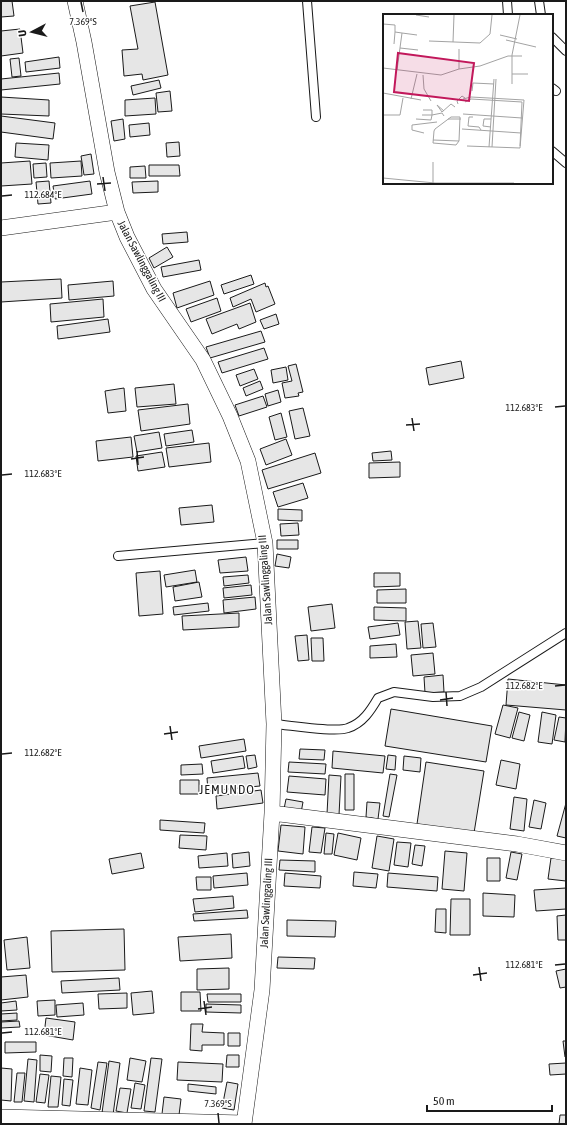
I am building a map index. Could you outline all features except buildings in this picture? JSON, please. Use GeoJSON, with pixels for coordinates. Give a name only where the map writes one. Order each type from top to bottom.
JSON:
{"type":"FeatureCollection","features":[{"type":"Feature","properties":{"kind":"street","name":"Jalan Sawlinggaling III"},"geometry":{"type":"LineString","coordinates":[[75,1],[86,50],[107,172],[117,212],[127,237],[154,289],[203,360],[230,416],[248,461],[265,542],[274,724],[272,813],[262,990],[244,1124]]}},
{"type":"Feature","properties":{"kind":"street"},"geometry":{"type":"LineString","coordinates":[[1,228],[117,212]]}},
{"type":"Feature","properties":{"kind":"street"},"geometry":{"type":"LineString","coordinates":[[272,813],[509,843],[566,852]]}},
{"type":"Feature","properties":{"kind":"street"},"geometry":{"type":"LineString","coordinates":[[1,1117],[244,1124]]}},
{"type":"Feature","properties":{"kind":"lane"},"geometry":{"type":"LineString","coordinates":[[307,1],[316,117]]}},
{"type":"Feature","properties":{"kind":"lane"},"geometry":{"type":"LineString","coordinates":[[507,1],[508,14]]}},
{"type":"Feature","properties":{"kind":"lane"},"geometry":{"type":"LineString","coordinates":[[539,1],[541,14]]}},
{"type":"Feature","properties":{"kind":"lane"},"geometry":{"type":"LineString","coordinates":[[553,39],[566,51]]}},
{"type":"Feature","properties":{"kind":"lane"},"geometry":{"type":"LineString","coordinates":[[553,152],[566,163]]}},
{"type":"Feature","properties":{"kind":"lane"},"geometry":{"type":"LineString","coordinates":[[118,556],[265,542]]}},
{"type":"Feature","properties":{"kind":"lane"},"geometry":{"type":"LineString","coordinates":[[274,724],[323,729],[348,729],[368,716],[378,698],[394,692],[433,696],[460,696],[481,688],[566,632]]}},
{"type":"Feature","properties":{"kind":"district","name":"JEMUNDO"},"geometry":{"type":"Point","coordinates":[227,789]}}]}
